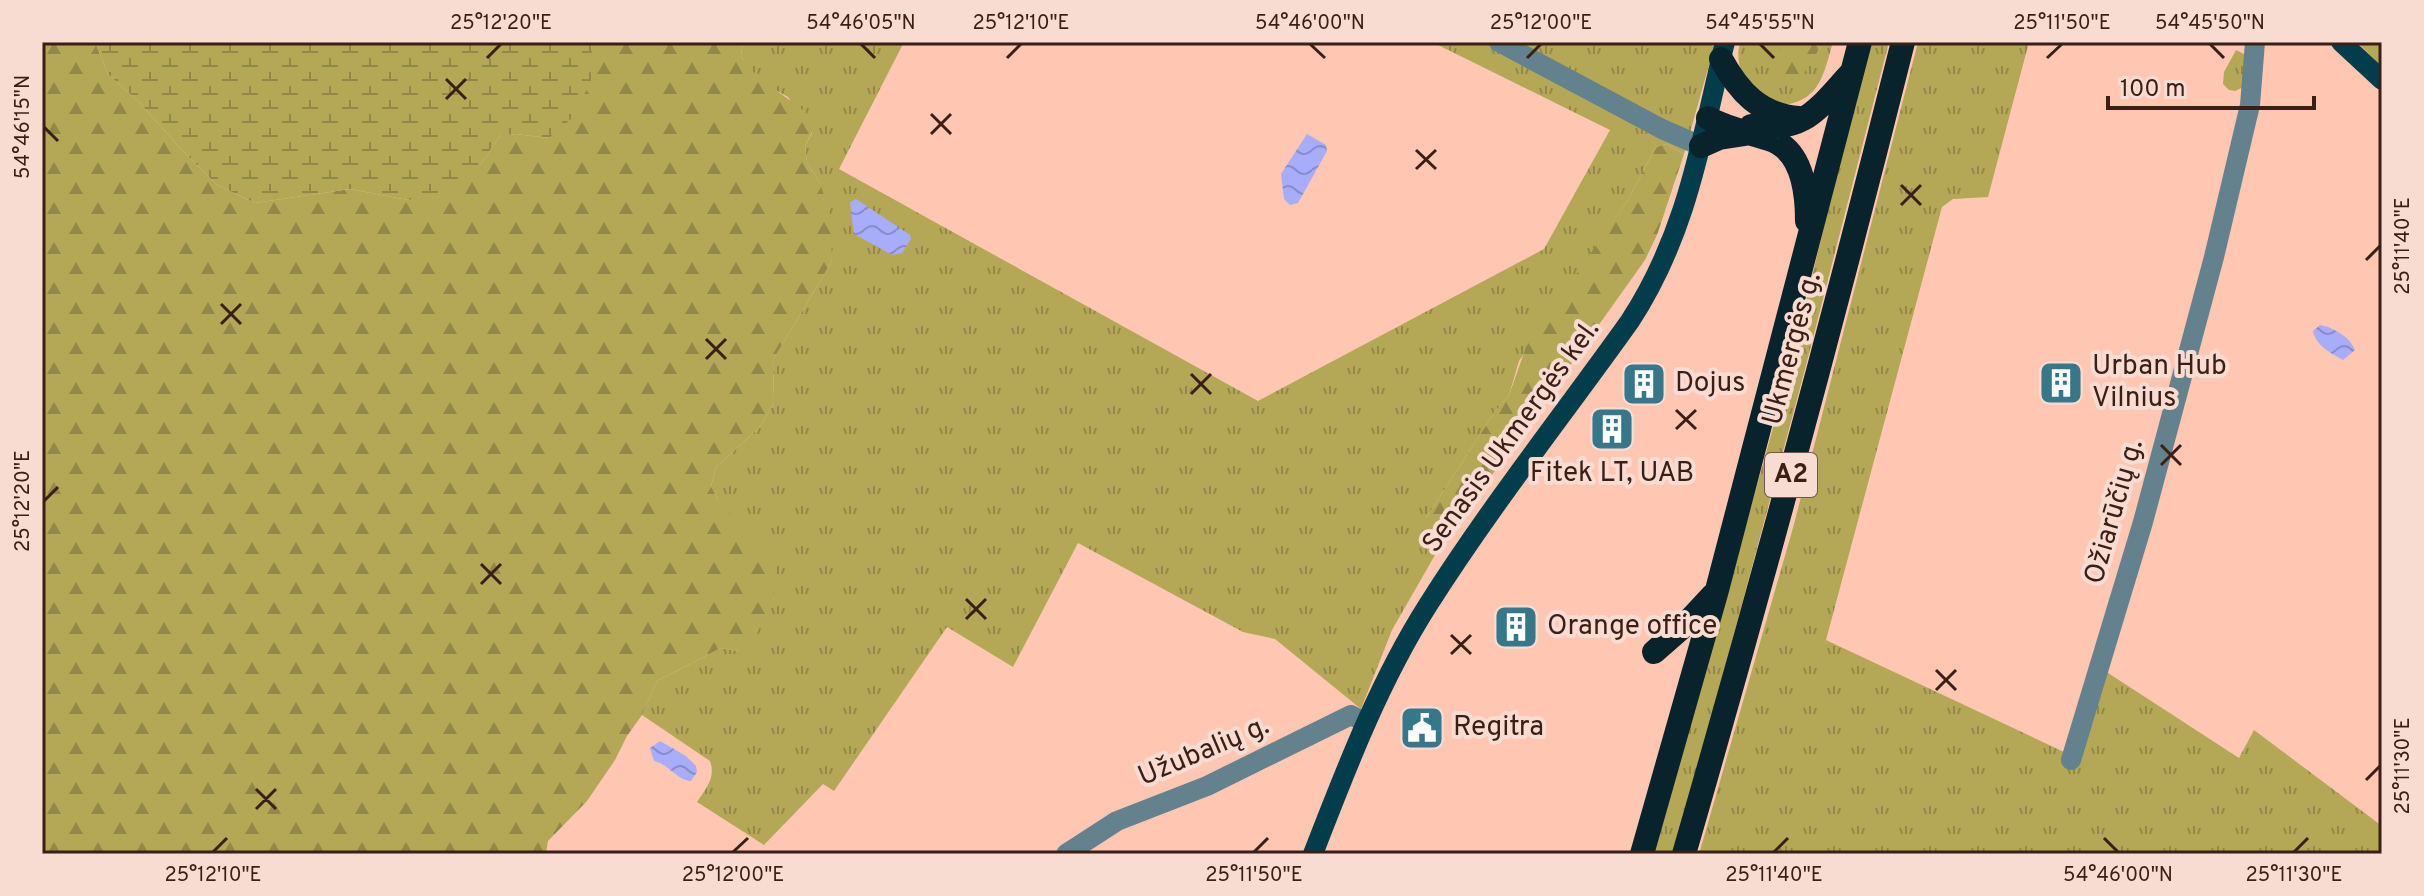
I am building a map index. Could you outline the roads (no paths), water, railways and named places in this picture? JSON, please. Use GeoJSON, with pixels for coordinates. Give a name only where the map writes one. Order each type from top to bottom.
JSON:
{"type":"FeatureCollection","features":[{"type":"Feature","properties":{"kind":"highway","name":"Ukmergės g."},"geometry":{"type":"LineString","coordinates":[[1642,854],[1806,259],[1860,42]]}},
{"type":"Feature","properties":{"kind":"highway","name":"Ukmergės g."},"geometry":{"type":"LineString","coordinates":[[1684,854],[1751,622],[1903,42]]}},
{"type":"Feature","properties":{"kind":"highway"},"geometry":{"type":"LineString","coordinates":[[1723,51],[1734,82],[1751,100],[1768,112],[1806,119]]}},
{"type":"Feature","properties":{"kind":"highway"},"geometry":{"type":"LineString","coordinates":[[1708,118],[1772,129],[1788,126],[1806,119],[1854,70]]}},
{"type":"Feature","properties":{"kind":"highway"},"geometry":{"type":"LineString","coordinates":[[1708,118],[1745,134],[1772,139],[1796,163],[1807,195],[1806,259]]}},
{"type":"Feature","properties":{"kind":"highway"},"geometry":{"type":"LineString","coordinates":[[1701,146],[1719,138],[1745,134]]}},
{"type":"Feature","properties":{"kind":"highway"},"geometry":{"type":"LineString","coordinates":[[1654,652],[1686,624],[1717,590]]}},
{"type":"Feature","properties":{"kind":"main road"},"geometry":{"type":"LineString","coordinates":[[2341,42],[2382,80]]}},
{"type":"Feature","properties":{"kind":"main road","name":"Senasis Ukmergės kel."},"geometry":{"type":"LineString","coordinates":[[1313,854],[1366,723],[1428,605],[1630,321],[1658,275],[1680,223],[1723,51]]}},
{"type":"Feature","properties":{"kind":"street"},"geometry":{"type":"LineString","coordinates":[[1499,42],[1662,129],[1701,146]]}},
{"type":"Feature","properties":{"kind":"street","name":"Ožiarūčių g."},"geometry":{"type":"LineString","coordinates":[[2071,760],[2143,522],[2214,257],[2250,105],[2255,42]]}},
{"type":"Feature","properties":{"kind":"street","name":"Užubalių g."},"geometry":{"type":"LineString","coordinates":[[1066,854],[1117,821],[1207,786],[1351,715],[1366,723]]}},
{"type":"Feature","properties":{"kind":"water"},"geometry":{"type":"Polygon","coordinates":[[[1307,134],[1326,145],[1327,151],[1298,203],[1290,205],[1284,199],[1281,174],[1307,134]]]}},
{"type":"Feature","properties":{"kind":"water"},"geometry":{"type":"Polygon","coordinates":[[[856,199],[910,235],[911,239],[902,253],[892,255],[854,234],[850,202],[856,199]]]}},
{"type":"Feature","properties":{"kind":"water"},"geometry":{"type":"Polygon","coordinates":[[[2320,325],[2341,334],[2355,350],[2343,360],[2329,352],[2313,331],[2320,325]]]}},
{"type":"Feature","properties":{"kind":"water"},"geometry":{"type":"Polygon","coordinates":[[[660,741],[686,756],[696,766],[697,772],[691,781],[654,761],[650,748],[660,741]]]}},
{"type":"Feature","properties":{"kind":"place","name":"Urban Hub Vilnius"},"geometry":{"type":"Point","coordinates":[2061,383]}},
{"type":"Feature","properties":{"kind":"place","name":"Dojus"},"geometry":{"type":"Point","coordinates":[1644,384]}},
{"type":"Feature","properties":{"kind":"place","name":"Fitek LT, UAB"},"geometry":{"type":"Point","coordinates":[1612,429]}},
{"type":"Feature","properties":{"kind":"place","name":"Orange office"},"geometry":{"type":"Point","coordinates":[1516,627]}},
{"type":"Feature","properties":{"kind":"place","name":"Regitra"},"geometry":{"type":"Point","coordinates":[1422,728]}}]}
